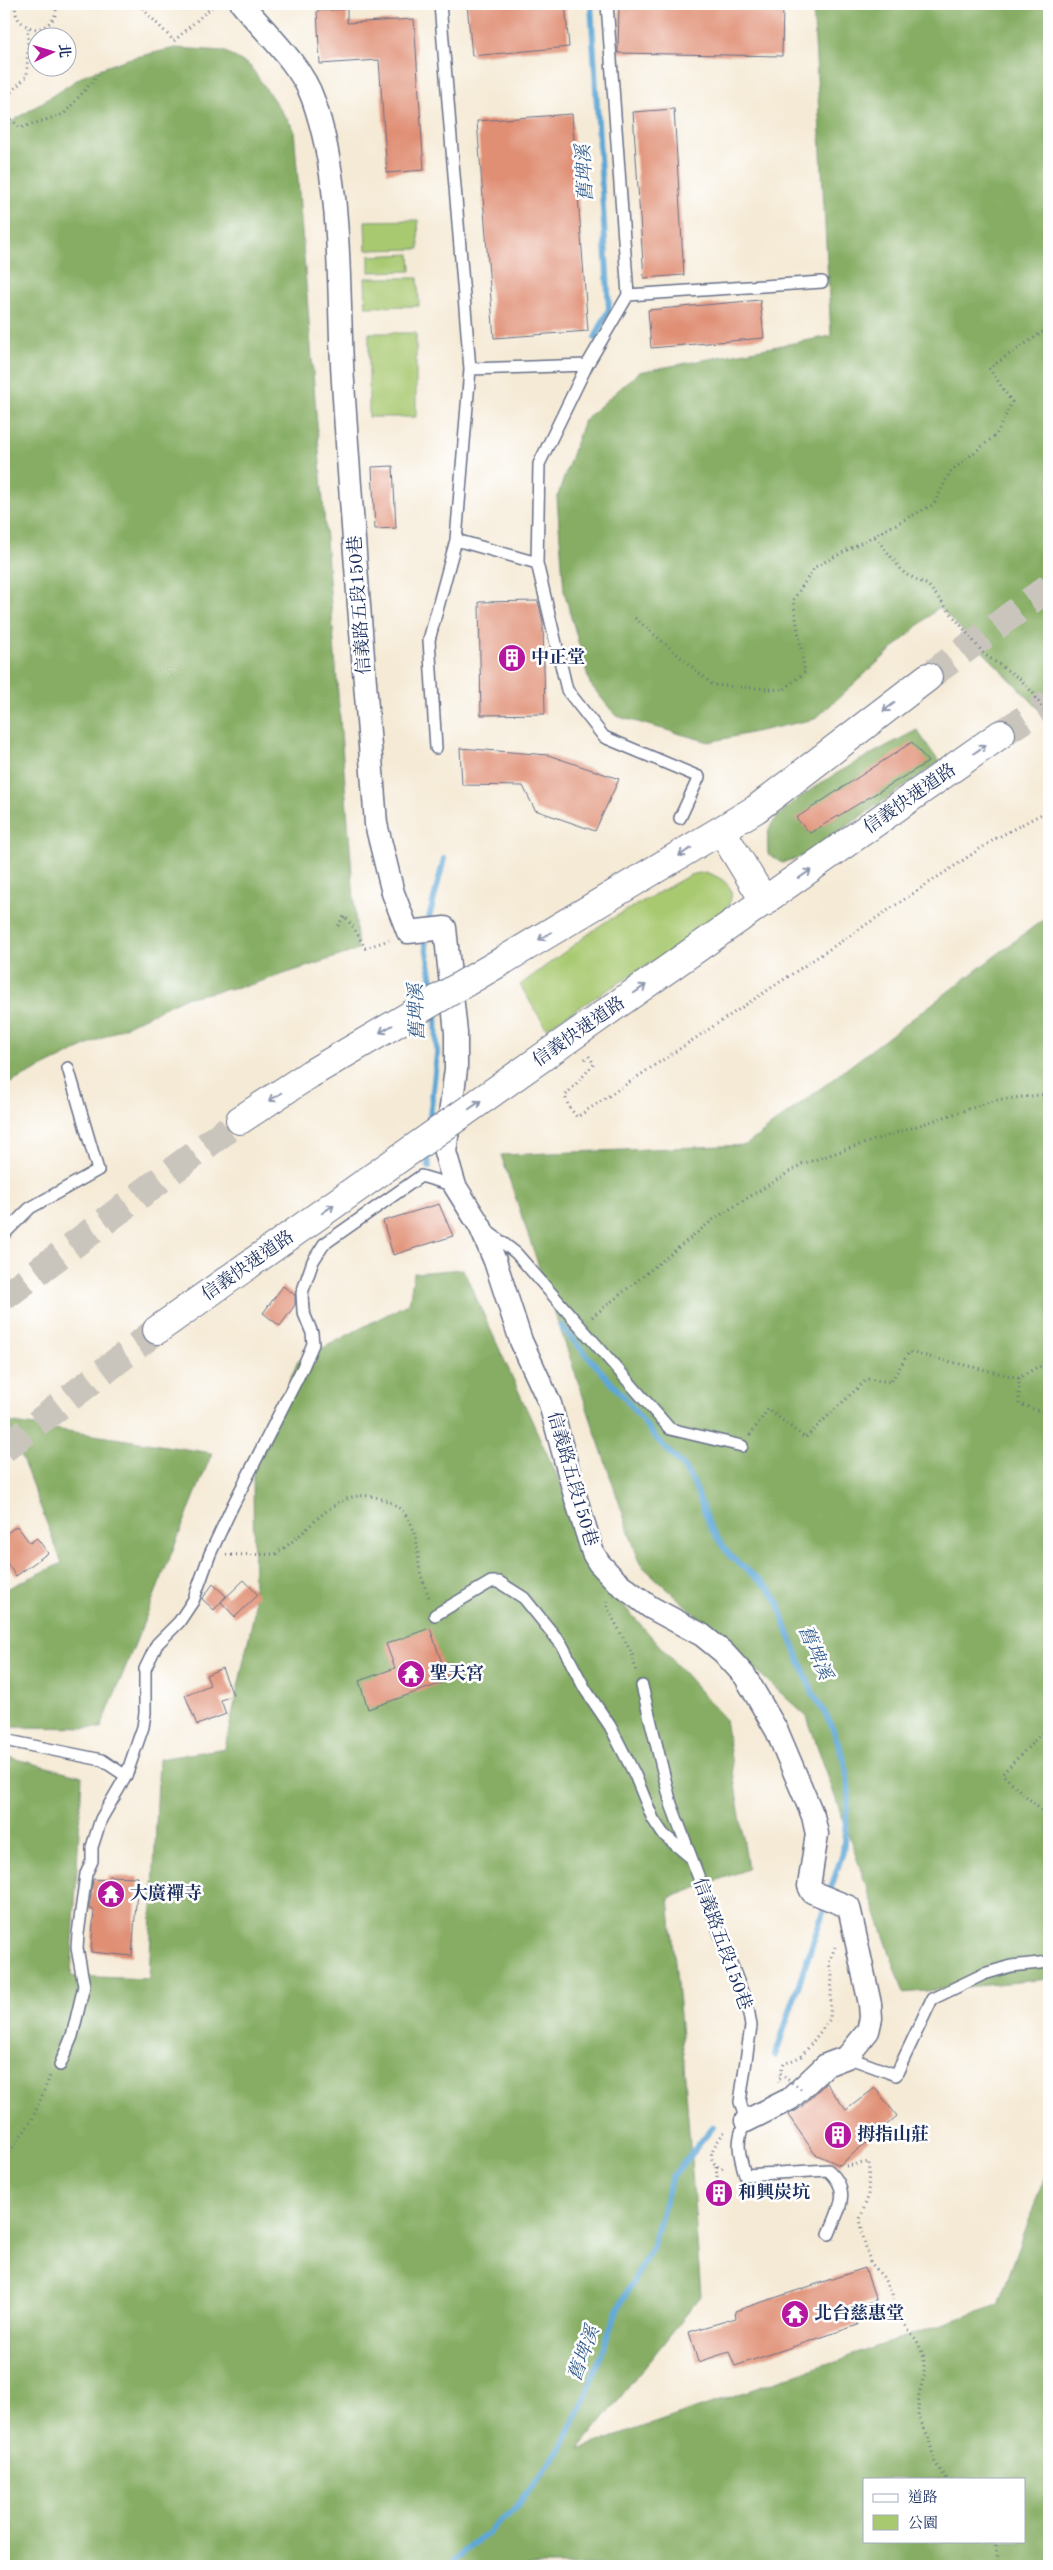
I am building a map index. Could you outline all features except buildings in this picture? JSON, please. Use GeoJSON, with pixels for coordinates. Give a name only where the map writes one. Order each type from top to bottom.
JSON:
{"type":"FeatureCollection","features":[{"type":"Feature","properties":{"kind":"highway"},"geometry":{"type":"LineString","coordinates":[[240,1120],[310,1074],[756,809],[928,677]]}},
{"type":"Feature","properties":{"kind":"highway","name":"信義快速道路"},"geometry":{"type":"LineString","coordinates":[[156,1330],[1001,734]]}},
{"type":"Feature","properties":{"kind":"highway"},"geometry":{"type":"LineString","coordinates":[[722,830],[765,902]]}},
{"type":"Feature","properties":{"kind":"street","name":"信義路五段150巷"},"geometry":{"type":"LineString","coordinates":[[242,4],[304,80],[313,97],[322,131],[336,215],[343,380],[376,824],[393,893],[408,932],[445,928],[456,1033],[456,1060],[446,1152],[455,1186],[480,1226],[495,1261],[521,1341],[550,1404],[593,1553],[599,1563],[617,1582],[650,1607],[709,1641],[723,1652],[744,1676],[777,1731],[813,1816],[816,1834],[809,1886],[812,1892],[849,1907]]}},
{"type":"Feature","properties":{"kind":"street"},"geometry":{"type":"LineString","coordinates":[[746,2120],[790,2099],[826,2065],[847,2057],[868,2031],[871,2018],[870,2004],[849,1907]]}},
{"type":"Feature","properties":{"kind":"lane"},"geometry":{"type":"LineString","coordinates":[[436,748],[429,640],[456,540],[470,369],[440,4]]}},
{"type":"Feature","properties":{"kind":"lane"},"geometry":{"type":"LineString","coordinates":[[607,4],[628,295],[587,365],[539,464],[537,563],[567,690],[604,737],[699,777],[680,818]]}},
{"type":"Feature","properties":{"kind":"lane"},"geometry":{"type":"LineString","coordinates":[[628,295],[822,282]]}},
{"type":"Feature","properties":{"kind":"lane"},"geometry":{"type":"LineString","coordinates":[[470,369],[587,365]]}},
{"type":"Feature","properties":{"kind":"lane"},"geometry":{"type":"LineString","coordinates":[[456,540],[537,563]]}},
{"type":"Feature","properties":{"kind":"lane"},"geometry":{"type":"LineString","coordinates":[[4,1234],[30,1208],[98,1170],[68,1068]]}},
{"type":"Feature","properties":{"kind":"lane"},"geometry":{"type":"LineString","coordinates":[[60,2065],[72,2036],[84,1986],[78,1948],[78,1934],[86,1874],[92,1861],[92,1847],[101,1819],[143,1727],[146,1669],[157,1644],[179,1622],[193,1601],[210,1554],[313,1344],[312,1333],[303,1310],[302,1293],[313,1261],[324,1244],[421,1176],[455,1186]]}},
{"type":"Feature","properties":{"kind":"lane"},"geometry":{"type":"LineString","coordinates":[[480,1226],[516,1253],[670,1429],[742,1446]]}},
{"type":"Feature","properties":{"kind":"lane","name":"信義路五段150巷"},"geometry":{"type":"LineString","coordinates":[[435,1615],[491,1582],[499,1582],[524,1598],[562,1645],[585,1689],[610,1726],[635,1774],[652,1819],[663,1834],[690,1857]]}},
{"type":"Feature","properties":{"kind":"lane","name":"信義路五段150巷"},"geometry":{"type":"LineString","coordinates":[[642,1686],[671,1804],[748,2008],[751,2026],[740,2102],[746,2120],[740,2132],[738,2150],[745,2175],[828,2170]]}},
{"type":"Feature","properties":{"kind":"lane"},"geometry":{"type":"LineString","coordinates":[[4,1740],[102,1760],[122,1774]]}},
{"type":"Feature","properties":{"kind":"lane"},"geometry":{"type":"LineString","coordinates":[[847,2057],[896,2075],[932,1999],[984,1974],[1011,1966],[1049,1962]]}},
{"type":"Feature","properties":{"kind":"lane"},"geometry":{"type":"LineString","coordinates":[[828,2170],[839,2180],[842,2195],[830,2234]]}},
{"type":"Feature","properties":{"kind":"path"},"geometry":{"type":"LineString","coordinates":[[4,99],[27,76],[28,28],[17,17],[16,4]]}},
{"type":"Feature","properties":{"kind":"path"},"geometry":{"type":"LineString","coordinates":[[38,28],[51,22],[55,16],[56,4]]}},
{"type":"Feature","properties":{"kind":"path"},"geometry":{"type":"LineString","coordinates":[[134,4],[142,8],[174,41],[215,4]]}},
{"type":"Feature","properties":{"kind":"path"},"geometry":{"type":"LineString","coordinates":[[4,112],[20,128],[64,114],[99,74]]}},
{"type":"Feature","properties":{"kind":"path"},"geometry":{"type":"LineString","coordinates":[[635,618],[713,684],[783,690],[805,672],[793,600],[815,567],[875,537],[934,504],[950,472],[996,435],[1012,402],[989,368],[1049,328]]}},
{"type":"Feature","properties":{"kind":"path"},"geometry":{"type":"LineString","coordinates":[[875,537],[905,574],[928,585],[984,654],[1020,679],[1033,693],[1049,718]]}},
{"type":"Feature","properties":{"kind":"path"},"geometry":{"type":"LineString","coordinates":[[580,1062],[588,1056],[594,1064],[565,1096],[569,1107],[577,1117],[996,839],[1049,810]]}},
{"type":"Feature","properties":{"kind":"path"},"geometry":{"type":"LineString","coordinates":[[338,926],[344,916],[354,928],[364,948],[408,932]]}},
{"type":"Feature","properties":{"kind":"path"},"geometry":{"type":"LineString","coordinates":[[580,1326],[714,1219],[802,1164],[996,1100],[1049,1094]]}},
{"type":"Feature","properties":{"kind":"path"},"geometry":{"type":"LineString","coordinates":[[742,1446],[768,1409],[805,1438],[867,1379],[890,1382],[909,1352],[1019,1378],[1038,1367],[1049,1366]]}},
{"type":"Feature","properties":{"kind":"path"},"geometry":{"type":"LineString","coordinates":[[1019,1378],[1019,1404],[1049,1414]]}},
{"type":"Feature","properties":{"kind":"path"},"geometry":{"type":"LineString","coordinates":[[226,1555],[276,1554],[337,1502],[351,1496],[377,1497],[391,1502],[404,1512],[412,1525],[418,1542],[420,1572],[435,1615]]}},
{"type":"Feature","properties":{"kind":"path"},"geometry":{"type":"LineString","coordinates":[[599,1563],[608,1609],[633,1656],[634,1667],[642,1686]]}},
{"type":"Feature","properties":{"kind":"path"},"geometry":{"type":"LineString","coordinates":[[1049,1628],[1047,1630],[1049,1643]]}},
{"type":"Feature","properties":{"kind":"path"},"geometry":{"type":"LineString","coordinates":[[1049,1726],[1002,1774],[1041,1810],[1049,1837]]}},
{"type":"Feature","properties":{"kind":"path"},"geometry":{"type":"LineString","coordinates":[[780,2073],[784,2064],[802,2056],[830,2019],[832,1975],[829,1963],[849,1907]]}},
{"type":"Feature","properties":{"kind":"path"},"geometry":{"type":"LineString","coordinates":[[4,2160],[32,2120],[46,2079],[60,2065]]}},
{"type":"Feature","properties":{"kind":"path"},"geometry":{"type":"LineString","coordinates":[[779,2082],[778,2079],[782,2076],[801,2089]]}},
{"type":"Feature","properties":{"kind":"path"},"geometry":{"type":"LineString","coordinates":[[828,2170],[869,2162],[868,2197],[860,2219],[864,2240],[870,2262],[883,2277],[892,2294],[897,2314],[918,2341],[924,2357],[924,2376],[919,2394],[918,2416],[928,2436],[935,2464],[946,2478]]}},
{"type":"Feature","properties":{"kind":"path"},"geometry":{"type":"LineString","coordinates":[[716,2166],[718,2186]]}},
{"type":"Feature","properties":{"kind":"path"},"geometry":{"type":"LineString","coordinates":[[995,2542],[999,2566]]}},
{"type":"Feature","properties":{"kind":"green space"},"geometry":{"type":"Polygon","coordinates":[[[813,4],[1049,4],[1049,719],[939,607],[815,719],[709,742],[616,716],[590,684],[564,591],[557,498],[584,420],[639,372],[831,336],[813,4]]]}},
{"type":"Feature","properties":{"kind":"green space"},"geometry":{"type":"Polygon","coordinates":[[[175,48],[224,51],[250,66],[294,129],[358,950],[253,984],[184,998],[4,1086],[4,127],[86,74],[127,59],[175,48]]]}},
{"type":"Feature","properties":{"kind":"green space"},"geometry":{"type":"Polygon","coordinates":[[[418,220],[419,249],[366,250],[365,221],[418,220]]]}},
{"type":"Feature","properties":{"kind":"green space"},"geometry":{"type":"Polygon","coordinates":[[[410,254],[411,271],[369,272],[369,256],[410,254]]]}},
{"type":"Feature","properties":{"kind":"green space"},"geometry":{"type":"Polygon","coordinates":[[[365,278],[418,278],[419,306],[366,307],[365,278]]]}},
{"type":"Feature","properties":{"kind":"green space"},"geometry":{"type":"Polygon","coordinates":[[[369,333],[416,333],[416,417],[369,417],[369,333]]]}},
{"type":"Feature","properties":{"kind":"green space"},"geometry":{"type":"Polygon","coordinates":[[[917,730],[939,762],[806,855],[782,863],[768,854],[770,827],[780,814],[795,801],[837,773],[917,730]]]}},
{"type":"Feature","properties":{"kind":"green space"},"geometry":{"type":"Polygon","coordinates":[[[705,872],[725,882],[730,888],[731,895],[726,909],[712,925],[546,1028],[520,985],[602,924],[690,875],[705,872]]]}},
{"type":"Feature","properties":{"kind":"green space"},"geometry":{"type":"Polygon","coordinates":[[[1049,915],[1049,1979],[904,1993],[807,1717],[640,1564],[501,1155],[746,1145],[1049,915]]]}},
{"type":"Feature","properties":{"kind":"green space"},"geometry":{"type":"Polygon","coordinates":[[[463,1269],[608,1588],[725,1719],[748,1869],[669,1898],[682,2036],[701,2296],[579,2449],[998,2305],[1049,2165],[1049,2566],[4,2566],[4,1756],[82,1776],[71,1976],[149,1979],[159,1759],[225,1748],[254,1613],[253,1469],[298,1361],[409,1303],[414,1273],[463,1269]]]}},
{"type":"Feature","properties":{"kind":"green space"},"geometry":{"type":"Polygon","coordinates":[[[8,1422],[212,1453],[101,1728],[4,1727],[4,1590],[62,1563],[8,1422]]]}},
{"type":"Feature","properties":{"kind":"waterway","name":"舊埤溪"},"geometry":{"type":"LineString","coordinates":[[591,4],[609,309],[595,338]]}},
{"type":"Feature","properties":{"kind":"waterway","name":"舊埤溪"},"geometry":{"type":"LineString","coordinates":[[427,926],[444,859]]}},
{"type":"Feature","properties":{"kind":"waterway","name":"舊埤溪"},"geometry":{"type":"LineString","coordinates":[[424,935],[434,992]]}},
{"type":"Feature","properties":{"kind":"waterway","name":"舊埤溪"},"geometry":{"type":"LineString","coordinates":[[429,1126],[437,1054],[436,1009]]}},
{"type":"Feature","properties":{"kind":"waterway","name":"舊埤溪"},"geometry":{"type":"LineString","coordinates":[[427,1149],[429,1167]]}},
{"type":"Feature","properties":{"kind":"waterway","name":"舊埤溪"},"geometry":{"type":"LineString","coordinates":[[560,1325],[624,1397],[655,1437],[683,1466],[694,1484],[711,1529],[730,1556],[770,1589],[779,1604],[786,1627],[812,1691],[831,1724],[845,1762],[849,1792],[843,1852],[775,2056]]}},
{"type":"Feature","properties":{"kind":"waterway","name":"舊埤溪"},"geometry":{"type":"LineString","coordinates":[[447,2566],[514,2510],[560,2450],[584,2401],[617,2310],[653,2246],[672,2177],[713,2127]]}},
{"type":"Feature","properties":{"kind":"tunnel"},"geometry":{"type":"LineString","coordinates":[[928,677],[1049,587]]}},
{"type":"Feature","properties":{"kind":"tunnel"},"geometry":{"type":"LineString","coordinates":[[1001,734],[1049,703]]}},
{"type":"Feature","properties":{"kind":"tunnel"},"geometry":{"type":"LineString","coordinates":[[4,1297],[240,1120]]}},
{"type":"Feature","properties":{"kind":"tunnel"},"geometry":{"type":"LineString","coordinates":[[4,1449],[157,1330]]}},
{"type":"Feature","properties":{"kind":"place","name":"中正堂"},"geometry":{"type":"Point","coordinates":[512,658]}},
{"type":"Feature","properties":{"kind":"place","name":"聖天宮"},"geometry":{"type":"Point","coordinates":[411,1674]}},
{"type":"Feature","properties":{"kind":"place","name":"大廣禪寺"},"geometry":{"type":"Point","coordinates":[111,1894]}},
{"type":"Feature","properties":{"kind":"place","name":"拇指山莊"},"geometry":{"type":"Point","coordinates":[838,2135]}},
{"type":"Feature","properties":{"kind":"place","name":"和興炭坑"},"geometry":{"type":"Point","coordinates":[719,2193]}},
{"type":"Feature","properties":{"kind":"place","name":"北台慈惠堂"},"geometry":{"type":"Point","coordinates":[795,2314]}}]}
